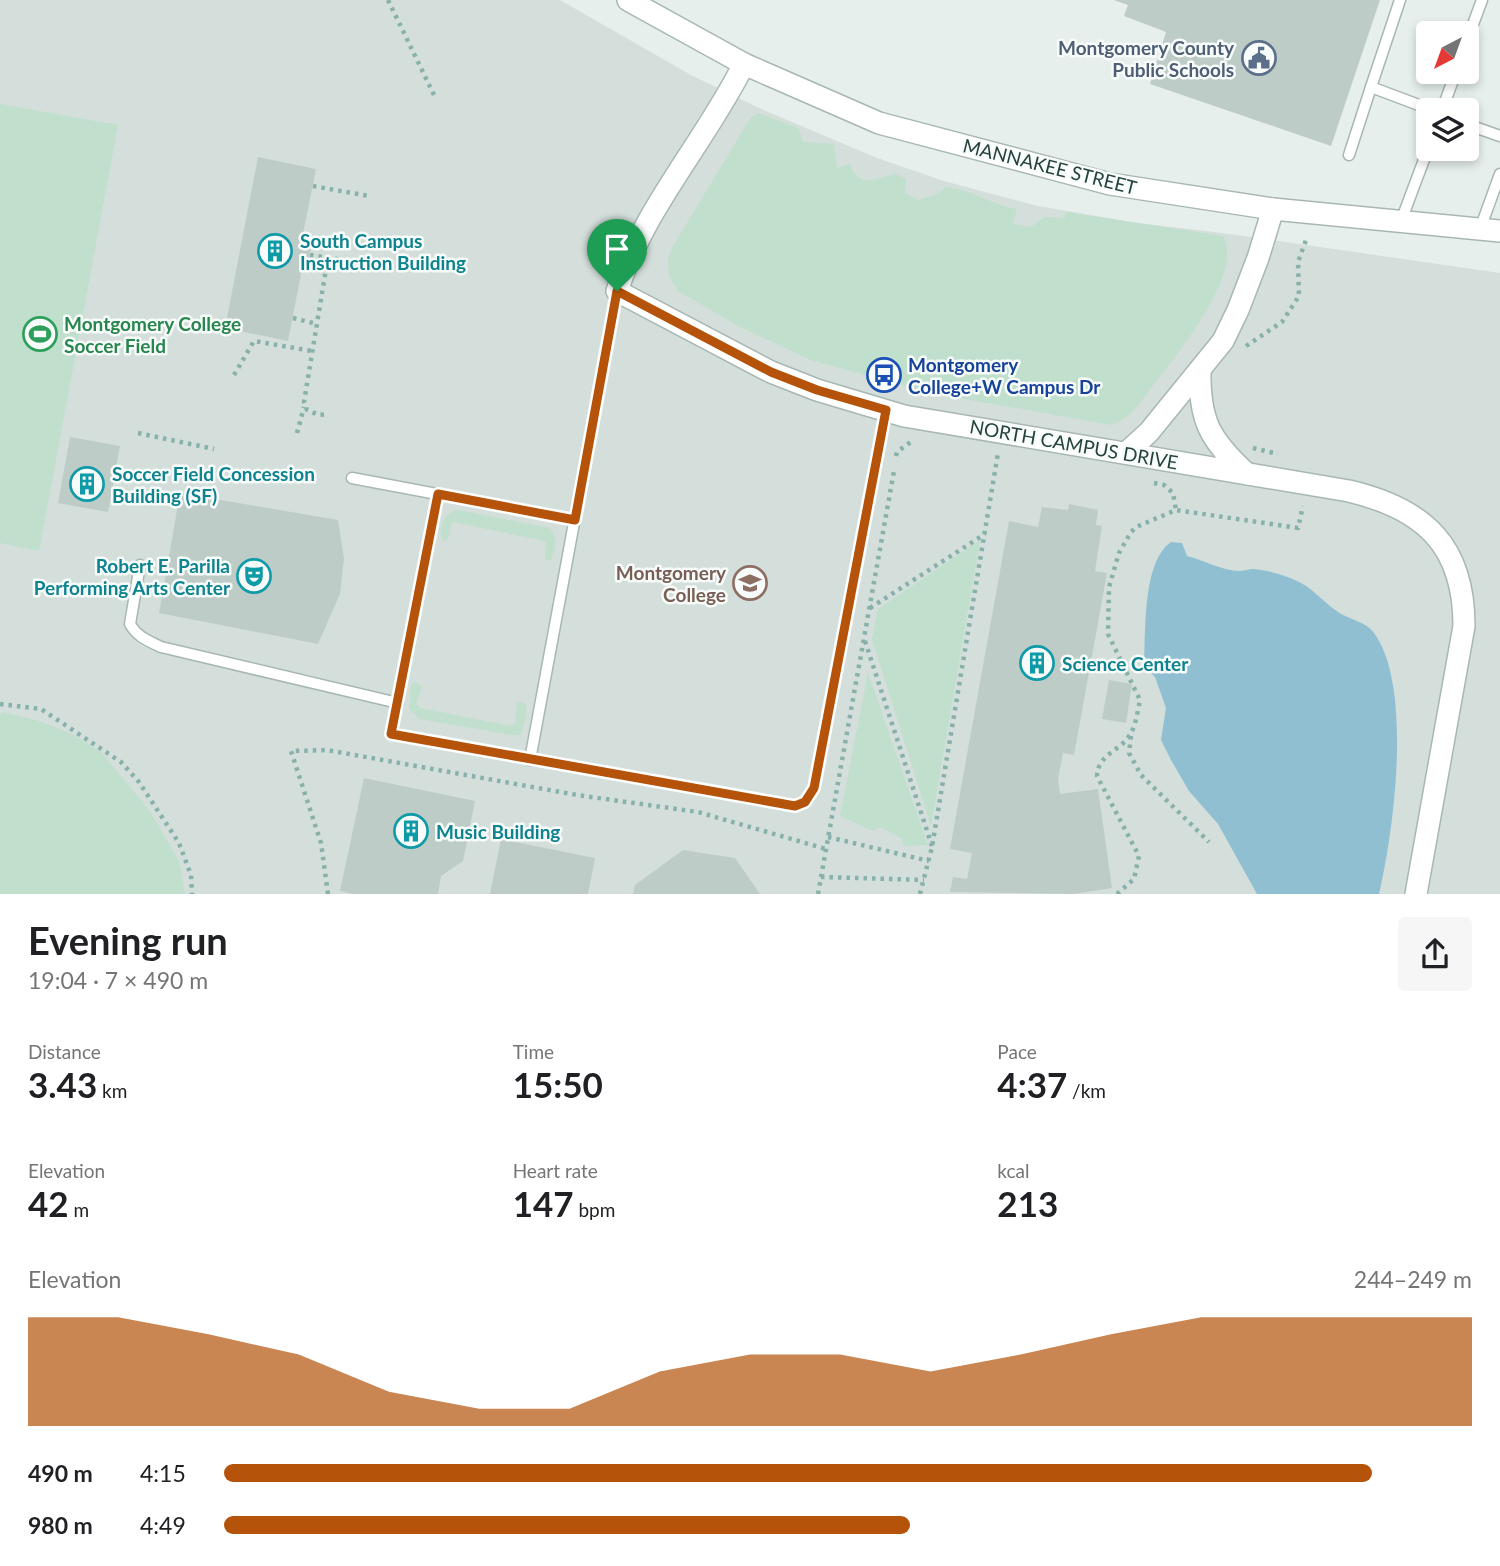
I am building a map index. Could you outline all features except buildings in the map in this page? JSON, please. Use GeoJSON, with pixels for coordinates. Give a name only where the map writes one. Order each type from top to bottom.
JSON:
{"type":"FeatureCollection","features":[{"type":"Feature","properties":{"kind":"street","name":"MANNAKEE STREET"},"geometry":{"type":"LineString","coordinates":[[628,0],[744,64],[879,123],[1110,184],[1273,209],[1490,230]]}},
{"type":"Feature","properties":{"kind":"street"},"geometry":{"type":"LineString","coordinates":[[617,291],[627,260],[651,214],[732,88],[744,64]]}},
{"type":"Feature","properties":{"kind":"street"},"geometry":{"type":"LineString","coordinates":[[1126,453],[1150,432],[1223,341],[1258,258],[1273,209]]}},
{"type":"Feature","properties":{"kind":"street","name":"NORTH CAMPUS DRIVE"},"geometry":{"type":"LineString","coordinates":[[617,291],[771,372],[817,390],[904,415],[1349,491],[1377,498],[1405,510],[1429,528],[1446,548],[1458,574],[1464,596],[1464,626],[1416,894]]}},
{"type":"Feature","properties":{"kind":"street"},"geometry":{"type":"LineString","coordinates":[[1200,370],[1199,396],[1206,422],[1222,448],[1247,474]]}},
{"type":"Feature","properties":{"kind":"lane"},"geometry":{"type":"LineString","coordinates":[[1349,155],[1399,0]]}},
{"type":"Feature","properties":{"kind":"lane"},"geometry":{"type":"LineString","coordinates":[[1474,21],[1482,0]]}},
{"type":"Feature","properties":{"kind":"lane"},"geometry":{"type":"LineString","coordinates":[[1371,87],[1416,104]]}},
{"type":"Feature","properties":{"kind":"lane"},"geometry":{"type":"LineString","coordinates":[[1479,129],[1500,136]]}},
{"type":"Feature","properties":{"kind":"lane"},"geometry":{"type":"LineString","coordinates":[[1401,221],[1424,161]]}},
{"type":"Feature","properties":{"kind":"lane"},"geometry":{"type":"LineString","coordinates":[[1490,230],[1500,174]]}},
{"type":"Feature","properties":{"kind":"lane"},"geometry":{"type":"LineString","coordinates":[[530,760],[617,291]]}},
{"type":"Feature","properties":{"kind":"lane"},"geometry":{"type":"LineString","coordinates":[[438,494],[391,734],[795,806],[805,802],[814,788],[886,410]]}},
{"type":"Feature","properties":{"kind":"lane"},"geometry":{"type":"LineString","coordinates":[[352,478],[575,520]]}},
{"type":"Feature","properties":{"kind":"lane"},"geometry":{"type":"LineString","coordinates":[[140,565],[130,624],[134,632],[143,639],[161,647],[398,702]]}},
{"type":"Feature","properties":{"kind":"path"},"geometry":{"type":"LineString","coordinates":[[388,0],[434,95]]}},
{"type":"Feature","properties":{"kind":"path"},"geometry":{"type":"LineString","coordinates":[[313,186],[369,196]]}},
{"type":"Feature","properties":{"kind":"path"},"geometry":{"type":"LineString","coordinates":[[1243,348],[1282,322],[1299,296],[1298,262],[1306,240]]}},
{"type":"Feature","properties":{"kind":"path"},"geometry":{"type":"LineString","coordinates":[[310,255],[356,262]]}},
{"type":"Feature","properties":{"kind":"path"},"geometry":{"type":"LineString","coordinates":[[297,433],[305,406],[328,257]]}},
{"type":"Feature","properties":{"kind":"path"},"geometry":{"type":"LineString","coordinates":[[293,318],[317,324]]}},
{"type":"Feature","properties":{"kind":"path"},"geometry":{"type":"LineString","coordinates":[[234,375],[254,341],[313,351]]}},
{"type":"Feature","properties":{"kind":"path"},"geometry":{"type":"LineString","coordinates":[[305,406],[307,410],[318,415],[329,414]]}},
{"type":"Feature","properties":{"kind":"path"},"geometry":{"type":"LineString","coordinates":[[138,433],[214,449]]}},
{"type":"Feature","properties":{"kind":"path"},"geometry":{"type":"LineString","coordinates":[[818,894],[897,452],[909,441]]}},
{"type":"Feature","properties":{"kind":"path"},"geometry":{"type":"LineString","coordinates":[[1251,447],[1290,457]]}},
{"type":"Feature","properties":{"kind":"path"},"geometry":{"type":"LineString","coordinates":[[920,894],[932,847],[998,452]]}},
{"type":"Feature","properties":{"kind":"path"},"geometry":{"type":"LineString","coordinates":[[1209,842],[1141,775],[1129,753],[1140,700],[1132,678],[1108,634],[1109,587],[1119,553],[1131,532],[1136,527],[1175,510],[1298,528],[1303,506]]}},
{"type":"Feature","properties":{"kind":"path"},"geometry":{"type":"LineString","coordinates":[[869,609],[985,534]]}},
{"type":"Feature","properties":{"kind":"path"},"geometry":{"type":"LineString","coordinates":[[864,639],[932,847]]}},
{"type":"Feature","properties":{"kind":"path"},"geometry":{"type":"LineString","coordinates":[[0,704],[41,709],[121,762],[139,782],[179,843],[191,875],[192,894]]}},
{"type":"Feature","properties":{"kind":"path"},"geometry":{"type":"LineString","coordinates":[[1117,894],[1134,879],[1139,856],[1097,776],[1097,768],[1105,757],[1131,735]]}},
{"type":"Feature","properties":{"kind":"path"},"geometry":{"type":"LineString","coordinates":[[328,894],[321,843],[291,751],[327,750],[577,794],[698,812],[826,849]]}},
{"type":"Feature","properties":{"kind":"path"},"geometry":{"type":"LineString","coordinates":[[828,837],[929,861]]}},
{"type":"Feature","properties":{"kind":"path"},"geometry":{"type":"LineString","coordinates":[[821,877],[924,880]]}},
{"type":"Feature","properties":{"kind":"shaded area","name":"Montgomery College"},"geometry":{"type":"Polygon","coordinates":[[[0,0],[560,0],[691,75],[757,107],[877,158],[944,181],[1038,206],[1137,223],[1500,273],[1500,894],[0,894],[0,0]]]}},
{"type":"Feature","properties":{"kind":"green space","name":"Montgomery College Soccer Field"},"geometry":{"type":"Polygon","coordinates":[[[0,104],[118,125],[39,551],[0,543],[0,104]]]}},
{"type":"Feature","properties":{"kind":"green space"},"geometry":{"type":"Polygon","coordinates":[[[758,113],[798,128],[803,142],[834,144],[837,168],[850,164],[863,180],[896,174],[906,179],[905,193],[918,200],[938,194],[945,187],[954,188],[1017,209],[1013,224],[1031,227],[1044,217],[1065,218],[1066,212],[1223,236],[1227,251],[1225,270],[1206,311],[1180,350],[1135,409],[1112,425],[936,394],[811,360],[738,326],[678,291],[669,276],[668,258],[673,246],[742,132],[751,118],[758,113]]]}},
{"type":"Feature","properties":{"kind":"green space"},"geometry":{"type":"Polygon","coordinates":[[[458,510],[550,528],[555,544],[550,561],[545,559],[544,541],[454,522],[451,523],[449,537],[443,542],[443,522],[448,514],[458,510]]]}},
{"type":"Feature","properties":{"kind":"green space"},"geometry":{"type":"Polygon","coordinates":[[[980,540],[931,826],[872,639],[878,609],[980,540]]]}},
{"type":"Feature","properties":{"kind":"green space"},"geometry":{"type":"Polygon","coordinates":[[[868,673],[928,845],[904,846],[901,838],[880,827],[873,831],[840,816],[868,673]]]}},
{"type":"Feature","properties":{"kind":"green space"},"geometry":{"type":"Polygon","coordinates":[[[415,681],[422,687],[416,704],[420,708],[511,726],[515,724],[517,702],[525,703],[525,719],[520,735],[420,719],[409,709],[411,685],[415,681]]]}},
{"type":"Feature","properties":{"kind":"green space"},"geometry":{"type":"Polygon","coordinates":[[[2,712],[36,720],[70,733],[101,752],[149,810],[179,861],[185,894],[0,894],[2,712]]]}},
{"type":"Feature","properties":{"kind":"water"},"geometry":{"type":"Polygon","coordinates":[[[1171,542],[1182,543],[1187,556],[1218,567],[1238,571],[1264,570],[1295,580],[1338,612],[1367,626],[1374,633],[1386,657],[1397,722],[1394,798],[1379,894],[1257,894],[1218,824],[1189,791],[1161,740],[1166,708],[1155,677],[1144,666],[1150,581],[1162,552],[1171,542]]]}},
{"type":"Feature","properties":{"kind":"place","name":"Montgomery County Public Schools"},"geometry":{"type":"Point","coordinates":[1259,58]}},
{"type":"Feature","properties":{"kind":"place","name":"South Campus Instruction Building"},"geometry":{"type":"Point","coordinates":[275,251]}},
{"type":"Feature","properties":{"kind":"place","name":"Montgomery College Soccer Field"},"geometry":{"type":"Point","coordinates":[40,334]}},
{"type":"Feature","properties":{"kind":"place","name":"Montgomery College+W Campus Dr"},"geometry":{"type":"Point","coordinates":[884,375]}},
{"type":"Feature","properties":{"kind":"place","name":"Soccer Field Concession Building (SF)"},"geometry":{"type":"Point","coordinates":[87,484]}},
{"type":"Feature","properties":{"kind":"place","name":"Robert E. Parilla Performing Arts Center"},"geometry":{"type":"Point","coordinates":[254,576]}},
{"type":"Feature","properties":{"kind":"place","name":"Montgomery College"},"geometry":{"type":"Point","coordinates":[750,583]}},
{"type":"Feature","properties":{"kind":"place","name":"Science Center"},"geometry":{"type":"Point","coordinates":[1037,663]}},
{"type":"Feature","properties":{"kind":"place","name":"Music Building"},"geometry":{"type":"Point","coordinates":[411,831]}},
{"type":"Feature","properties":{"kind":"route"},"geometry":{"type":"LineString","coordinates":[[617,291],[771,372],[817,390],[886,410],[814,788],[805,802],[795,806],[391,734],[438,494],[575,520],[617,291]]}}]}
